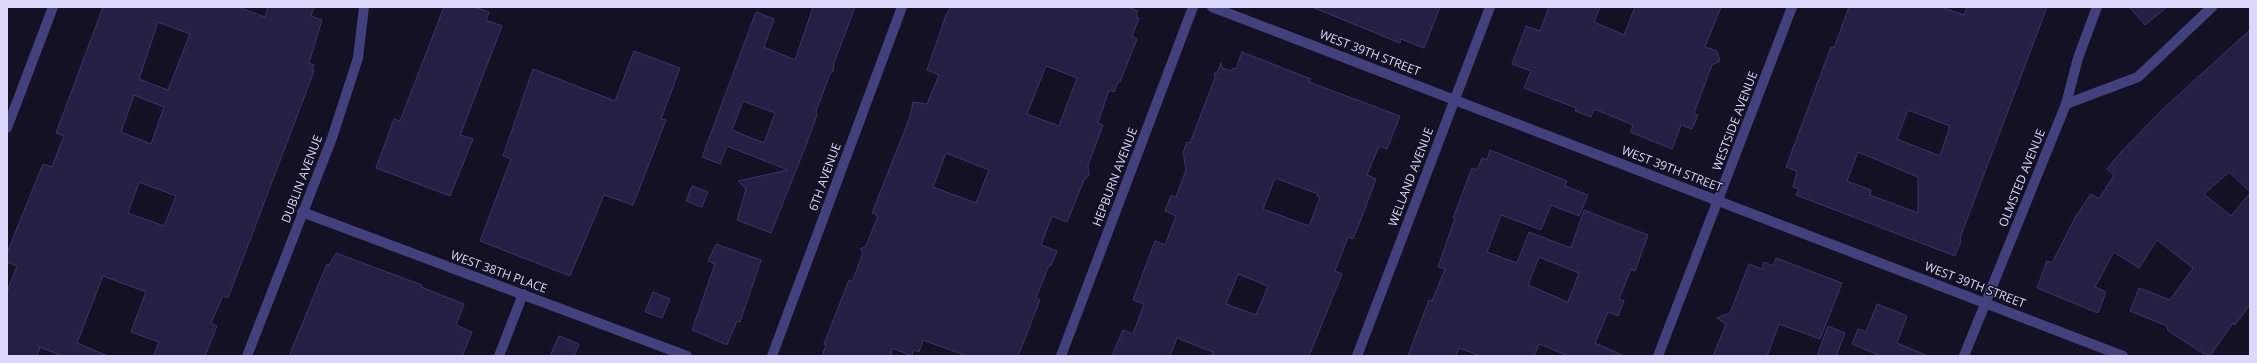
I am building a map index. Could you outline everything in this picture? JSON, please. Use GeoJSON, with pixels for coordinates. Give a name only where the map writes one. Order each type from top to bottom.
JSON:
{"type":"FeatureCollection","features":[{"type":"Feature","properties":{"kind":"street"},"geometry":{"type":"LineString","coordinates":[[7,128],[53,7]]}},
{"type":"Feature","properties":{"kind":"street","name":"DUBLIN AVENUE"},"geometry":{"type":"LineString","coordinates":[[247,356],[332,138],[358,58],[364,7]]}},
{"type":"Feature","properties":{"kind":"street","name":"6TH AVENUE"},"geometry":{"type":"LineString","coordinates":[[772,356],[902,7]]}},
{"type":"Feature","properties":{"kind":"street","name":"HEPBURN AVENUE"},"geometry":{"type":"LineString","coordinates":[[1061,356],[1193,7]]}},
{"type":"Feature","properties":{"kind":"street","name":"WEST 39TH STREET"},"geometry":{"type":"LineString","coordinates":[[1212,7],[2123,356]]}},
{"type":"Feature","properties":{"kind":"street","name":"WELLAND AVENUE"},"geometry":{"type":"LineString","coordinates":[[1357,356],[1490,7]]}},
{"type":"Feature","properties":{"kind":"street","name":"WESTSIDE AVENUE"},"geometry":{"type":"LineString","coordinates":[[1658,356],[1792,7]]}},
{"type":"Feature","properties":{"kind":"street","name":"OLMSTED AVENUE"},"geometry":{"type":"LineString","coordinates":[[1964,356],[2066,104],[2078,58],[2097,7]]}},
{"type":"Feature","properties":{"kind":"street"},"geometry":{"type":"LineString","coordinates":[[2066,104],[2138,77],[2212,7]]}},
{"type":"Feature","properties":{"kind":"street","name":"WEST 38TH PLACE"},"geometry":{"type":"LineString","coordinates":[[302,212],[687,356]]}},
{"type":"Feature","properties":{"kind":"street"},"geometry":{"type":"LineString","coordinates":[[499,356],[523,294]]}},
{"type":"Feature","properties":{"kind":"building"},"geometry":{"type":"Polygon","coordinates":[[[103,7],[238,7],[265,17],[268,7],[314,7],[311,16],[322,20],[309,63],[314,65],[312,70],[314,71],[228,298],[223,296],[211,323],[217,326],[205,356],[153,356],[159,342],[131,332],[146,292],[103,276],[77,343],[108,356],[62,356],[40,347],[37,356],[7,356],[7,292],[17,266],[7,262],[7,253],[43,164],[52,167],[64,136],[56,133],[103,7]],[[158,22],[139,79],[168,90],[190,34],[158,22]],[[134,95],[121,132],[151,144],[164,107],[134,95]],[[139,182],[128,213],[164,226],[176,196],[139,182]]]}},
{"type":"Feature","properties":{"kind":"building"},"geometry":{"type":"Polygon","coordinates":[[[444,7],[475,7],[489,12],[486,20],[502,26],[460,135],[473,139],[450,196],[376,168],[394,119],[400,121],[444,7]]]}},
{"type":"Feature","properties":{"kind":"building"},"geometry":{"type":"Polygon","coordinates":[[[813,7],[855,7],[834,63],[833,71],[830,74],[816,111],[817,115],[808,140],[771,233],[737,220],[746,189],[738,181],[788,170],[727,146],[720,164],[702,157],[756,12],[774,19],[764,47],[795,60],[813,7]],[[743,101],[732,130],[764,143],[775,113],[743,101]]]}},
{"type":"Feature","properties":{"kind":"building"},"geometry":{"type":"Polygon","coordinates":[[[951,7],[1128,7],[1138,11],[1136,17],[1139,18],[1132,36],[1137,39],[1120,82],[1118,82],[1114,92],[1109,90],[1098,123],[1103,125],[1088,165],[1089,175],[1084,180],[1067,222],[1052,216],[1041,245],[1057,251],[1051,266],[1049,265],[1036,298],[1040,300],[1018,356],[967,356],[923,340],[919,352],[914,350],[912,356],[892,348],[891,356],[822,356],[826,345],[824,344],[849,280],[852,282],[863,253],[860,249],[866,246],[878,216],[872,213],[910,117],[913,102],[927,104],[939,75],[927,70],[946,15],[951,7]],[[1046,66],[1027,114],[1059,126],[1077,78],[1046,66]],[[946,153],[933,187],[976,203],[989,170],[946,153]]]}},
{"type":"Feature","properties":{"kind":"building"},"geometry":{"type":"Polygon","coordinates":[[[1312,7],[1440,7],[1424,48],[1401,39],[1400,43],[1312,7]]]}},
{"type":"Feature","properties":{"kind":"building"},"geometry":{"type":"Polygon","coordinates":[[[1549,7],[1600,7],[1594,22],[1624,35],[1635,7],[1721,7],[1705,47],[1717,51],[1720,61],[1712,65],[1694,113],[1698,115],[1692,129],[1681,125],[1672,149],[1630,132],[1633,125],[1594,109],[1591,117],[1575,111],[1576,108],[1524,88],[1531,71],[1512,64],[1526,26],[1540,31],[1549,7]]]}},
{"type":"Feature","properties":{"kind":"building"},"geometry":{"type":"Polygon","coordinates":[[[1849,7],[1941,7],[1964,15],[1967,7],[2047,7],[1960,238],[1961,241],[1955,256],[1796,195],[1799,189],[1793,187],[1797,171],[1786,167],[1831,47],[1834,48],[1849,7]],[[1908,110],[1897,139],[1940,156],[1950,126],[1908,110]],[[1858,152],[1847,181],[1871,190],[1870,195],[1918,213],[1918,177],[1858,152]]]}},
{"type":"Feature","properties":{"kind":"building"},"geometry":{"type":"Polygon","coordinates":[[[2129,7],[2167,7],[2145,25],[2129,7]]]}},
{"type":"Feature","properties":{"kind":"building"},"geometry":{"type":"Polygon","coordinates":[[[2250,30],[2250,192],[2229,172],[2204,194],[2231,216],[2250,193],[2250,305],[2235,325],[2233,323],[2210,356],[2205,353],[2204,354],[2168,331],[2167,326],[2130,311],[2139,288],[2170,300],[2193,268],[2157,240],[2139,268],[2114,252],[2095,287],[2106,292],[2098,313],[2037,288],[2047,261],[2052,263],[2076,216],[2091,194],[2099,199],[2114,175],[2107,169],[2121,152],[2164,108],[2250,30]]]}},
{"type":"Feature","properties":{"kind":"building"},"geometry":{"type":"Polygon","coordinates":[[[634,51],[680,68],[661,119],[666,120],[633,205],[604,195],[570,276],[480,241],[511,159],[503,156],[533,69],[615,101],[634,51]]]}},
{"type":"Feature","properties":{"kind":"building"},"geometry":{"type":"Polygon","coordinates":[[[1242,52],[1311,79],[1309,82],[1400,116],[1387,149],[1379,146],[1367,175],[1376,179],[1353,239],[1348,237],[1335,271],[1342,274],[1309,356],[1211,356],[1213,352],[1177,338],[1170,356],[1112,356],[1123,330],[1133,334],[1144,304],[1133,300],[1155,241],[1165,245],[1176,216],[1165,211],[1171,195],[1176,197],[1186,170],[1183,152],[1187,142],[1190,143],[1215,78],[1214,74],[1218,71],[1221,63],[1222,68],[1231,71],[1233,68],[1236,69],[1242,52]],[[1275,178],[1263,209],[1309,226],[1320,197],[1317,196],[1318,194],[1275,178]],[[1238,274],[1226,304],[1256,315],[1268,286],[1238,274]]]}},
{"type":"Feature","properties":{"kind":"building"},"geometry":{"type":"Polygon","coordinates":[[[1490,150],[1567,181],[1565,186],[1588,195],[1579,216],[1551,205],[1541,230],[1501,215],[1487,252],[1517,263],[1529,232],[1571,248],[1584,210],[1648,235],[1635,271],[1631,269],[1619,299],[1624,301],[1618,316],[1608,312],[1595,343],[1624,356],[1569,356],[1539,344],[1534,356],[1480,356],[1459,348],[1456,356],[1408,356],[1429,300],[1432,301],[1445,269],[1438,267],[1455,218],[1453,218],[1472,168],[1477,170],[1482,158],[1487,160],[1490,150]],[[1539,257],[1528,285],[1568,302],[1579,273],[1539,257]]]}},
{"type":"Feature","properties":{"kind":"building"},"geometry":{"type":"Polygon","coordinates":[[[692,186],[708,192],[702,207],[686,201],[692,186]]]}},
{"type":"Feature","properties":{"kind":"building"},"geometry":{"type":"Polygon","coordinates":[[[716,244],[761,260],[740,322],[737,321],[727,345],[692,330],[715,264],[708,261],[716,244]]]}},
{"type":"Feature","properties":{"kind":"building"},"geometry":{"type":"Polygon","coordinates":[[[336,253],[422,285],[421,287],[464,304],[456,325],[472,332],[462,356],[289,356],[327,264],[329,265],[336,253]]]}},
{"type":"Feature","properties":{"kind":"building"},"geometry":{"type":"Polygon","coordinates":[[[1776,258],[1842,283],[1820,339],[1779,324],[1767,356],[1713,356],[1726,324],[1717,318],[1730,313],[1749,264],[1762,269],[1764,262],[1773,266],[1776,258]]]}},
{"type":"Feature","properties":{"kind":"building"},"geometry":{"type":"Polygon","coordinates":[[[653,292],[670,299],[662,318],[645,312],[653,292]]]}},
{"type":"Feature","properties":{"kind":"building"},"geometry":{"type":"Polygon","coordinates":[[[1877,304],[1907,316],[1897,343],[1928,356],[1881,356],[1852,344],[1858,329],[1866,332],[1877,304]]]}},
{"type":"Feature","properties":{"kind":"building"},"geometry":{"type":"Polygon","coordinates":[[[1828,326],[1845,333],[1836,356],[1817,356],[1828,326]]]}},
{"type":"Feature","properties":{"kind":"building"},"geometry":{"type":"Polygon","coordinates":[[[559,336],[579,344],[574,356],[550,356],[559,336]]]}}]}
